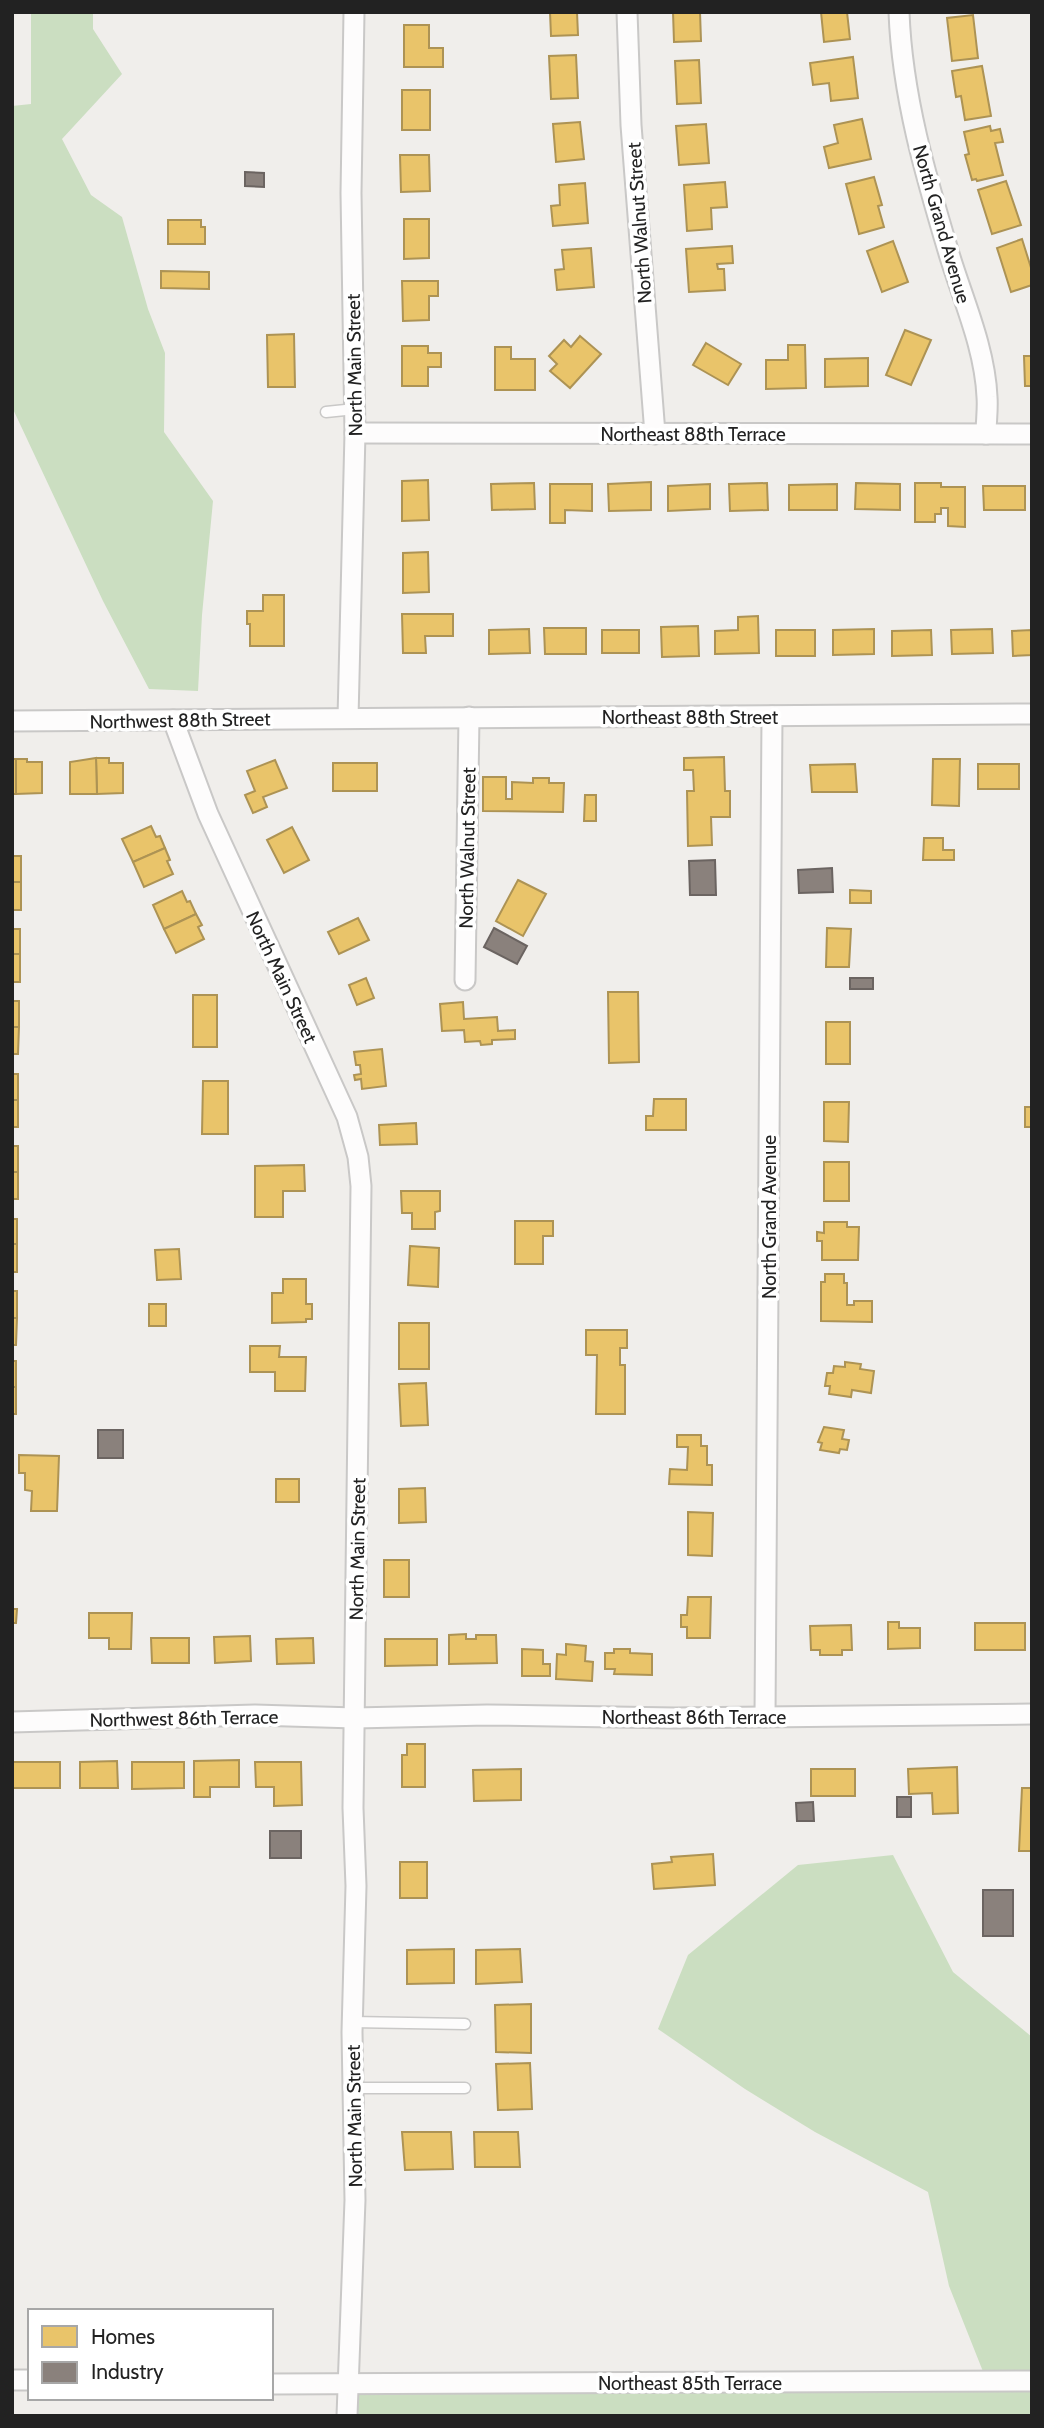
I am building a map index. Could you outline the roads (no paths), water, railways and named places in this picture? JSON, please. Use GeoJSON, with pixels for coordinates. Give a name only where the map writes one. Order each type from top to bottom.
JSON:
{"type":"FeatureCollection","features":[{"type":"Feature","properties":{"kind":"street","name":"North Main Street"},"geometry":{"type":"LineString","coordinates":[[348,718],[355,433],[351,193],[354,12]]}},
{"type":"Feature","properties":{"kind":"street","name":"North Walnut Street"},"geometry":{"type":"LineString","coordinates":[[627,12],[631,125],[655,434]]}},
{"type":"Feature","properties":{"kind":"street","name":"North Grand Avenue"},"geometry":{"type":"LineString","coordinates":[[899,12],[911,112],[932,195],[983,362],[988,397],[986,434]]}},
{"type":"Feature","properties":{"kind":"street","name":"Northeast 88th Terrace"},"geometry":{"type":"LineString","coordinates":[[355,433],[1032,434]]}},
{"type":"Feature","properties":{"kind":"street","name":"Northeast 88th Street"},"geometry":{"type":"LineString","coordinates":[[348,718],[1032,714]]}},
{"type":"Feature","properties":{"kind":"street","name":"North Grand Avenue"},"geometry":{"type":"LineString","coordinates":[[765,1717],[772,716]]}},
{"type":"Feature","properties":{"kind":"street","name":"North Walnut Street"},"geometry":{"type":"LineString","coordinates":[[464,979],[469,717]]}},
{"type":"Feature","properties":{"kind":"street","name":"Northwest 88th Street"},"geometry":{"type":"LineString","coordinates":[[12,721],[348,718]]}},
{"type":"Feature","properties":{"kind":"street","name":"North Main Street"},"geometry":{"type":"LineString","coordinates":[[173,720],[208,814],[347,1117],[358,1157],[361,1186],[354,1808],[356,1886],[352,2022],[355,2200],[347,2416]]}},
{"type":"Feature","properties":{"kind":"street","name":"Northeast 86th Terrace"},"geometry":{"type":"LineString","coordinates":[[355,1718],[487,1715],[675,1718],[1032,1714]]}},
{"type":"Feature","properties":{"kind":"street","name":"Northwest 86th Terrace"},"geometry":{"type":"LineString","coordinates":[[12,1722],[256,1715],[355,1718]]}},
{"type":"Feature","properties":{"kind":"street","name":"Northeast 85th Terrace"},"geometry":{"type":"LineString","coordinates":[[273,2384],[1032,2381]]}},
{"type":"Feature","properties":{"kind":"lane"},"geometry":{"type":"LineString","coordinates":[[326,412],[355,409]]}},
{"type":"Feature","properties":{"kind":"lane"},"geometry":{"type":"LineString","coordinates":[[352,2022],[465,2024]]}},
{"type":"Feature","properties":{"kind":"lane"},"geometry":{"type":"LineString","coordinates":[[353,2088],[465,2088]]}}]}
